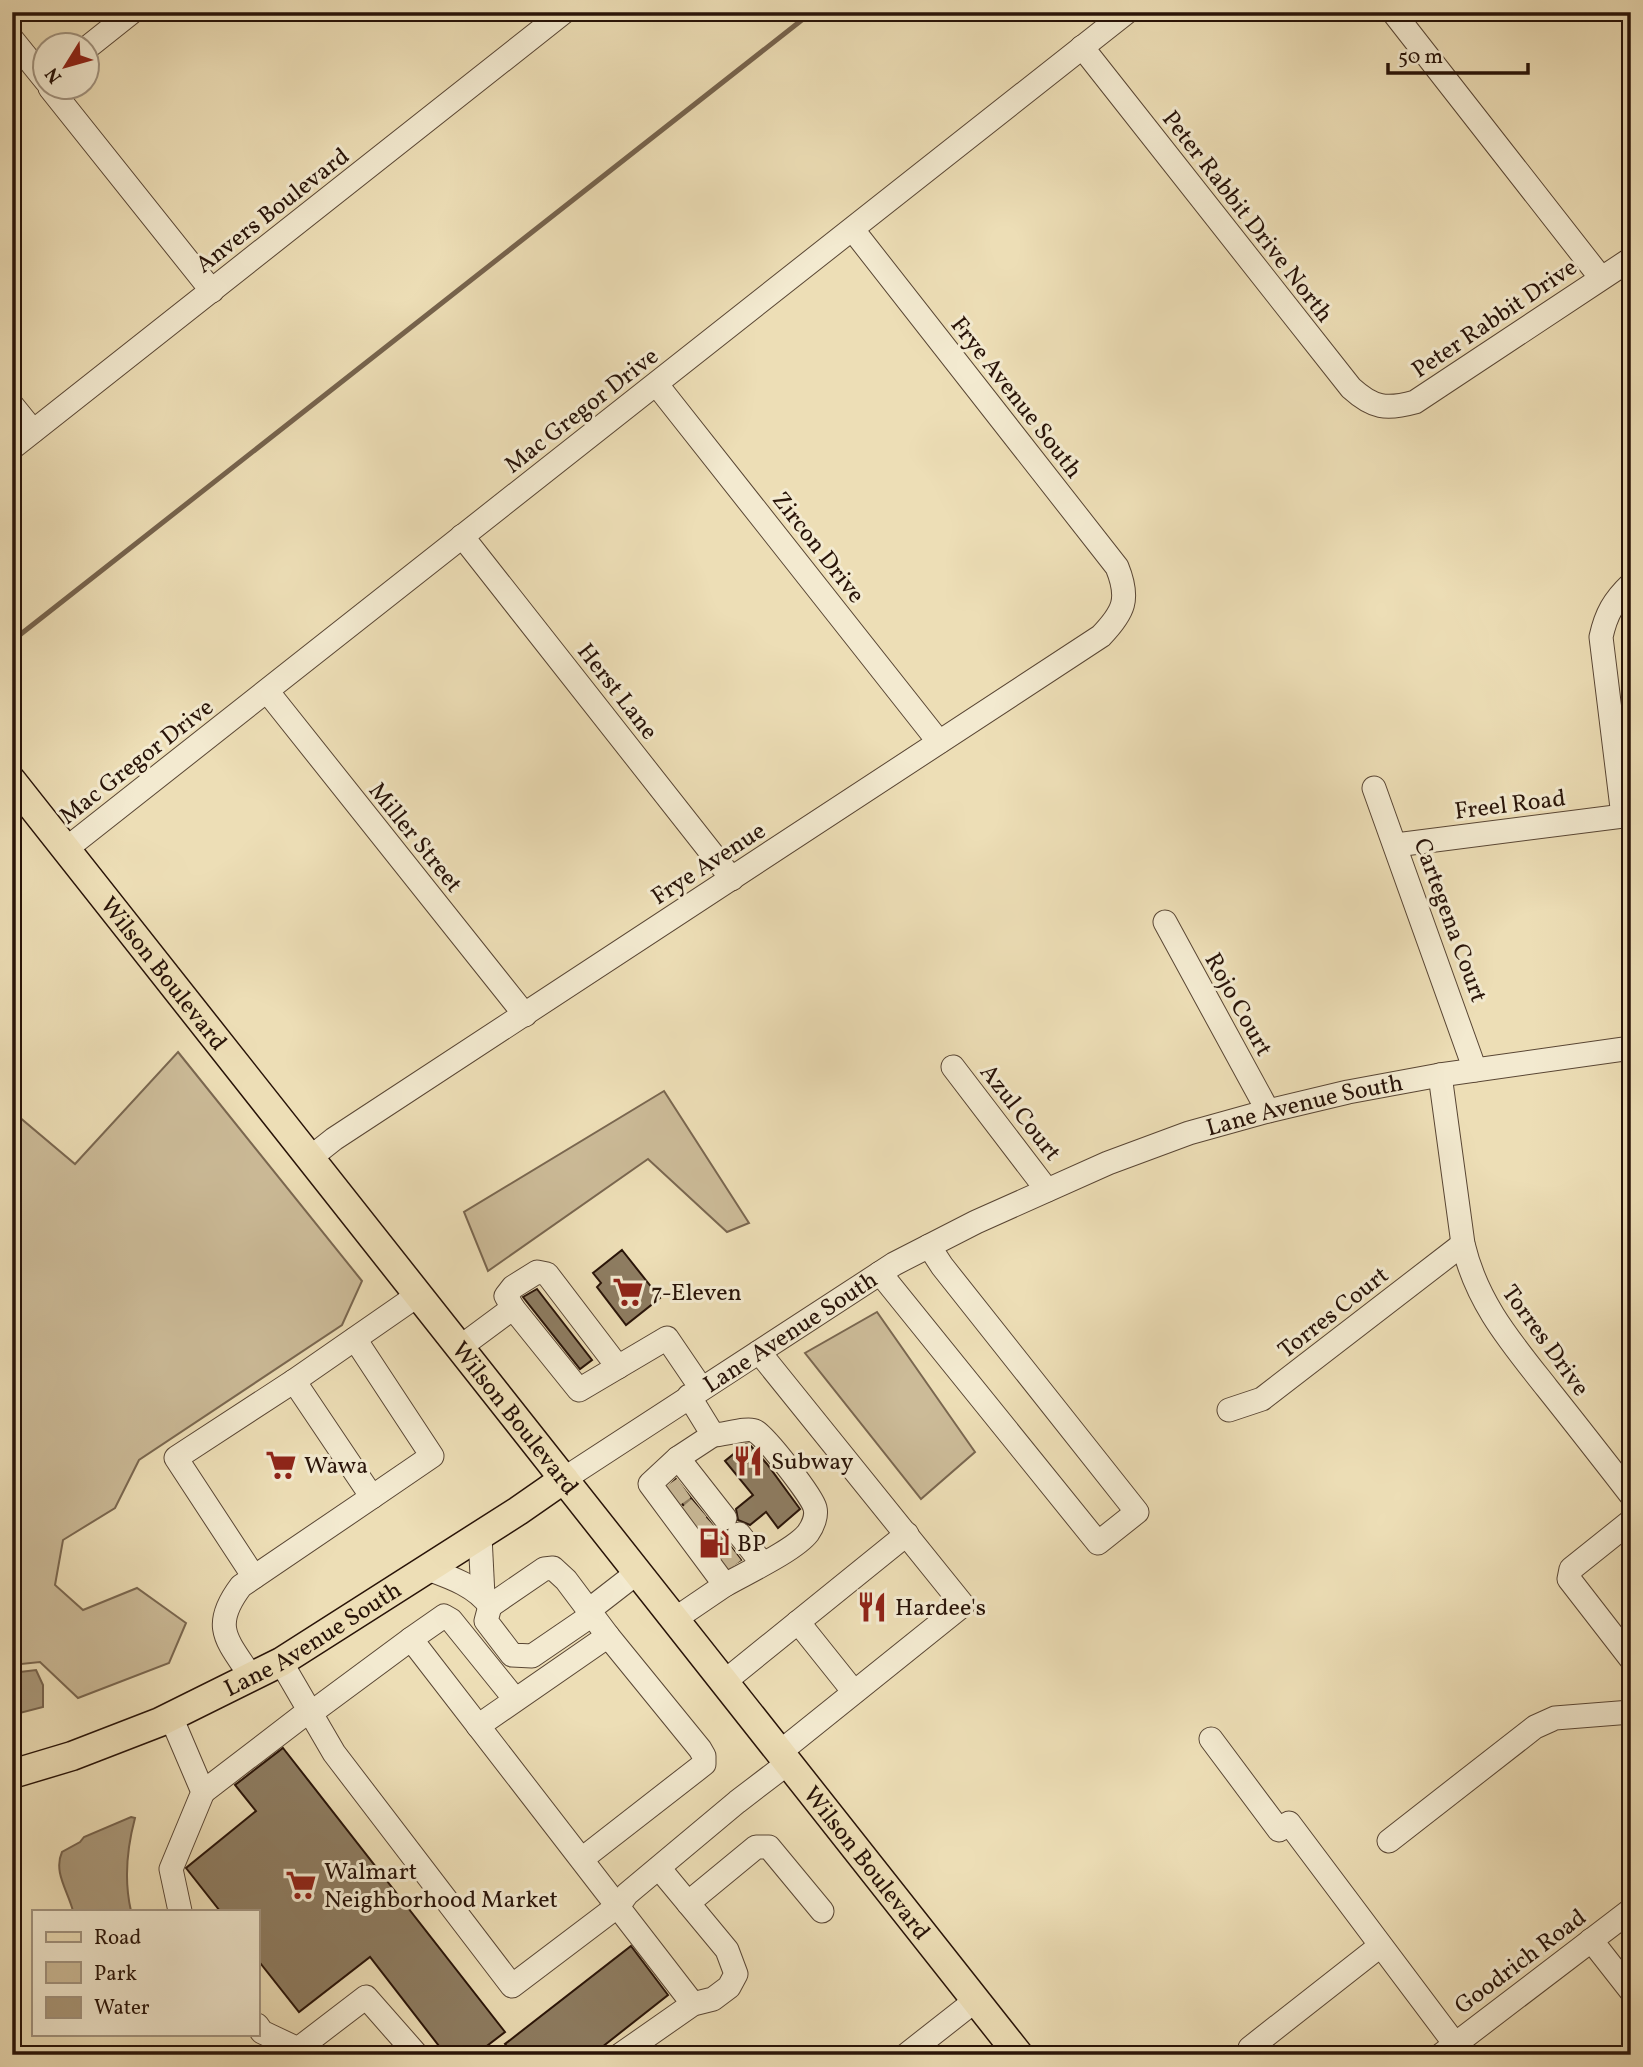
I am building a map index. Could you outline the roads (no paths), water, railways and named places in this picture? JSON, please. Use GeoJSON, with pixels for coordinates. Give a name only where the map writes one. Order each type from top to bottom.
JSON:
{"type":"FeatureCollection","features":[{"type":"Feature","properties":{"kind":"main road","name":"Wilson Boulevard"},"geometry":{"type":"LineString","coordinates":[[12,781],[1019,2055]]}},
{"type":"Feature","properties":{"kind":"main road","name":"Lane Avenue South"},"geometry":{"type":"LineString","coordinates":[[12,1774],[72,1756],[171,1717],[252,1678],[480,1536],[564,1479]]}},
{"type":"Feature","properties":{"kind":"street"},"geometry":{"type":"LineString","coordinates":[[102,36],[132,12]]}},
{"type":"Feature","properties":{"kind":"street","name":"Anvers Boulevard"},"geometry":{"type":"LineString","coordinates":[[12,448],[564,12]]}},
{"type":"Feature","properties":{"kind":"street","name":"Mac Gregor Drive"},"geometry":{"type":"LineString","coordinates":[[66,849],[1127,12]]}},
{"type":"Feature","properties":{"kind":"street"},"geometry":{"type":"LineString","coordinates":[[1393,12],[1601,278]]}},
{"type":"Feature","properties":{"kind":"street"},"geometry":{"type":"LineString","coordinates":[[12,39],[32,64]]}},
{"type":"Feature","properties":{"kind":"street","name":"Peter Rabbit Drive North"},"geometry":{"type":"LineString","coordinates":[[1082,47],[1351,388],[1364,400],[1381,407]]}},
{"type":"Feature","properties":{"kind":"street"},"geometry":{"type":"LineString","coordinates":[[61,102],[212,291]]}},
{"type":"Feature","properties":{"kind":"street","name":"Frye Avenue South"},"geometry":{"type":"LineString","coordinates":[[853,230],[1117,567],[1124,586],[1124,603]]}},
{"type":"Feature","properties":{"kind":"street","name":"Peter Rabbit Drive"},"geometry":{"type":"LineString","coordinates":[[1381,407],[1397,407],[1415,402],[1631,258]]}},
{"type":"Feature","properties":{"kind":"street","name":"Zircon Drive"},"geometry":{"type":"LineString","coordinates":[[657,384],[939,742]]}},
{"type":"Feature","properties":{"kind":"street"},"geometry":{"type":"LineString","coordinates":[[12,405],[33,431]]}},
{"type":"Feature","properties":{"kind":"street","name":"Herst Lane"},"geometry":{"type":"LineString","coordinates":[[462,536],[732,879]]}},
{"type":"Feature","properties":{"kind":"street"},"geometry":{"type":"LineString","coordinates":[[1627,815],[1601,637],[1606,615],[1631,584]]}},
{"type":"Feature","properties":{"kind":"street","name":"Frye Avenue"},"geometry":{"type":"LineString","coordinates":[[310,1158],[334,1139],[1101,636],[1116,621],[1124,603]]}},
{"type":"Feature","properties":{"kind":"street","name":"Miller Street"},"geometry":{"type":"LineString","coordinates":[[267,691],[525,1015]]}},
{"type":"Feature","properties":{"kind":"street","name":"Cartegena Court"},"geometry":{"type":"LineString","coordinates":[[1374,788],[1475,1069]]}},
{"type":"Feature","properties":{"kind":"street","name":"Freel Road"},"geometry":{"type":"LineString","coordinates":[[1396,845],[1627,815]]}},
{"type":"Feature","properties":{"kind":"street","name":"Rojo Court"},"geometry":{"type":"LineString","coordinates":[[1165,922],[1268,1111]]}},
{"type":"Feature","properties":{"kind":"street","name":"Lane Avenue South"},"geometry":{"type":"LineString","coordinates":[[564,1479],[880,1273],[929,1246],[1047,1189],[1108,1163],[1189,1133],[1268,1111],[1440,1074],[1631,1048]]}},
{"type":"Feature","properties":{"kind":"street","name":"Azul Court"},"geometry":{"type":"LineString","coordinates":[[953,1067],[1047,1189]]}},
{"type":"Feature","properties":{"kind":"street","name":"Torres Drive"},"geometry":{"type":"LineString","coordinates":[[1440,1074],[1463,1244],[1468,1265],[1489,1312],[1631,1494]]}},
{"type":"Feature","properties":{"kind":"street","name":"Torres Court"},"geometry":{"type":"LineString","coordinates":[[1229,1410],[1262,1399],[1463,1244]]}},
{"type":"Feature","properties":{"kind":"street"},"geometry":{"type":"LineString","coordinates":[[880,1273],[1098,1543],[1137,1512],[929,1246]]}},
{"type":"Feature","properties":{"kind":"street"},"geometry":{"type":"LineString","coordinates":[[618,1367],[547,1274],[537,1272],[513,1287],[506,1296],[579,1390],[618,1367],[667,1338],[695,1392],[713,1435]]}},
{"type":"Feature","properties":{"kind":"street"},"geometry":{"type":"LineString","coordinates":[[254,1577],[176,1458],[418,1295]]}},
{"type":"Feature","properties":{"kind":"street"},"geometry":{"type":"LineString","coordinates":[[459,1348],[513,1308]]}},
{"type":"Feature","properties":{"kind":"street"},"geometry":{"type":"LineString","coordinates":[[252,1678],[225,1634],[223,1620],[228,1604],[241,1586],[432,1456],[355,1339]]}},
{"type":"Feature","properties":{"kind":"street"},"geometry":{"type":"LineString","coordinates":[[281,1662],[334,1753],[512,1986],[618,1905],[627,1894],[784,1758],[854,1692],[963,1605],[759,1352]]}},
{"type":"Feature","properties":{"kind":"street"},"geometry":{"type":"LineString","coordinates":[[294,1381],[372,1497]]}},
{"type":"Feature","properties":{"kind":"street"},"geometry":{"type":"LineString","coordinates":[[749,1429],[757,1432],[786,1464],[815,1507],[815,1521],[807,1535],[762,1563],[713,1535],[677,1493],[650,1484],[678,1458],[713,1435],[749,1429]]}},
{"type":"Feature","properties":{"kind":"street"},"geometry":{"type":"LineString","coordinates":[[678,1458],[677,1493],[713,1535],[762,1563]]}},
{"type":"Feature","properties":{"kind":"street"},"geometry":{"type":"LineString","coordinates":[[1631,1521],[1568,1574],[1569,1579],[1631,1659]]}},
{"type":"Feature","properties":{"kind":"street"},"geometry":{"type":"LineString","coordinates":[[724,1682],[907,1534]]}},
{"type":"Feature","properties":{"kind":"street"},"geometry":{"type":"LineString","coordinates":[[675,1619],[713,1535]]}},
{"type":"Feature","properties":{"kind":"street"},"geometry":{"type":"LineString","coordinates":[[480,1536],[487,1601],[486,1621],[512,1655],[532,1656],[591,1613],[638,1572]]}},
{"type":"Feature","properties":{"kind":"street"},"geometry":{"type":"LineString","coordinates":[[428,1569],[452,1578],[487,1601]]}},
{"type":"Feature","properties":{"kind":"street"},"geometry":{"type":"LineString","coordinates":[[487,1601],[544,1569],[552,1569],[566,1580],[704,1756],[704,1764],[582,1859]]}},
{"type":"Feature","properties":{"kind":"street"},"geometry":{"type":"LineString","coordinates":[[180,1910],[171,1869],[203,1792],[436,1620],[444,1616],[452,1620],[514,1699]]}},
{"type":"Feature","properties":{"kind":"street"},"geometry":{"type":"LineString","coordinates":[[798,1622],[854,1692]]}},
{"type":"Feature","properties":{"kind":"street"},"geometry":{"type":"LineString","coordinates":[[478,1726],[608,1636]]}},
{"type":"Feature","properties":{"kind":"street"},"geometry":{"type":"LineString","coordinates":[[411,1639],[692,2004]]}},
{"type":"Feature","properties":{"kind":"street"},"geometry":{"type":"LineString","coordinates":[[1389,1841],[1535,1727],[1555,1718],[1631,1712]]}},
{"type":"Feature","properties":{"kind":"street"},"geometry":{"type":"LineString","coordinates":[[171,1717],[203,1792]]}},
{"type":"Feature","properties":{"kind":"street"},"geometry":{"type":"LineString","coordinates":[[1211,1739],[1279,1830],[1289,1823],[1380,1947],[1448,2049]]}},
{"type":"Feature","properties":{"kind":"street"},"geometry":{"type":"LineString","coordinates":[[688,1903],[756,1847],[769,1847],[822,1911]]}},
{"type":"Feature","properties":{"kind":"street"},"geometry":{"type":"LineString","coordinates":[[620,2055],[692,2004],[713,1999],[729,1987],[736,1974],[727,1950],[659,1868]]}},
{"type":"Feature","properties":{"kind":"street","name":"Goodrich Road"},"geometry":{"type":"LineString","coordinates":[[1448,2049],[1631,1910]]}},
{"type":"Feature","properties":{"kind":"street"},"geometry":{"type":"LineString","coordinates":[[1591,1940],[1631,1991]]}},
{"type":"Feature","properties":{"kind":"street"},"geometry":{"type":"LineString","coordinates":[[1255,2055],[1250,2049],[1380,1947]]}},
{"type":"Feature","properties":{"kind":"street"},"geometry":{"type":"LineString","coordinates":[[259,2028],[262,2032],[298,2049],[366,1997],[416,2055]]}},
{"type":"Feature","properties":{"kind":"street"},"geometry":{"type":"LineString","coordinates":[[905,2055],[976,2000]]}},
{"type":"Feature","properties":{"kind":"water"},"geometry":{"type":"Polygon","coordinates":[[[36,1670],[43,1685],[43,1707],[12,1715],[12,1673],[36,1670]]]}},
{"type":"Feature","properties":{"kind":"water"},"geometry":{"type":"Polygon","coordinates":[[[131,1817],[135,1818],[127,1865],[131,1910],[73,1910],[60,1874],[60,1859],[62,1852],[84,1837],[131,1817]]]}},
{"type":"Feature","properties":{"kind":"waterway"},"geometry":{"type":"LineString","coordinates":[[12,641],[812,12]]}},
{"type":"Feature","properties":{"kind":"tunnel"},"geometry":{"type":"LineString","coordinates":[[667,1500],[684,1488]]}},
{"type":"Feature","properties":{"kind":"tunnel"},"geometry":{"type":"LineString","coordinates":[[684,1521],[699,1508]]}},
{"type":"Feature","properties":{"kind":"tunnel"},"geometry":{"type":"LineString","coordinates":[[697,1538],[712,1524]]}},
{"type":"Feature","properties":{"kind":"tunnel"},"geometry":{"type":"LineString","coordinates":[[717,1564],[734,1551]]}},
{"type":"Feature","properties":{"kind":"place","name":"7-Eleven"},"geometry":{"type":"Point","coordinates":[628,1292]}},
{"type":"Feature","properties":{"kind":"place","name":"Subway"},"geometry":{"type":"Point","coordinates":[748,1461]}},
{"type":"Feature","properties":{"kind":"place","name":"Wawa"},"geometry":{"type":"Point","coordinates":[281,1465]}},
{"type":"Feature","properties":{"kind":"place","name":"BP"},"geometry":{"type":"Point","coordinates":[714,1543]}},
{"type":"Feature","properties":{"kind":"place","name":"Hardee's"},"geometry":{"type":"Point","coordinates":[872,1607]}},
{"type":"Feature","properties":{"kind":"place","name":"Walmart Neighborhood Market"},"geometry":{"type":"Point","coordinates":[301,1885]}}]}
